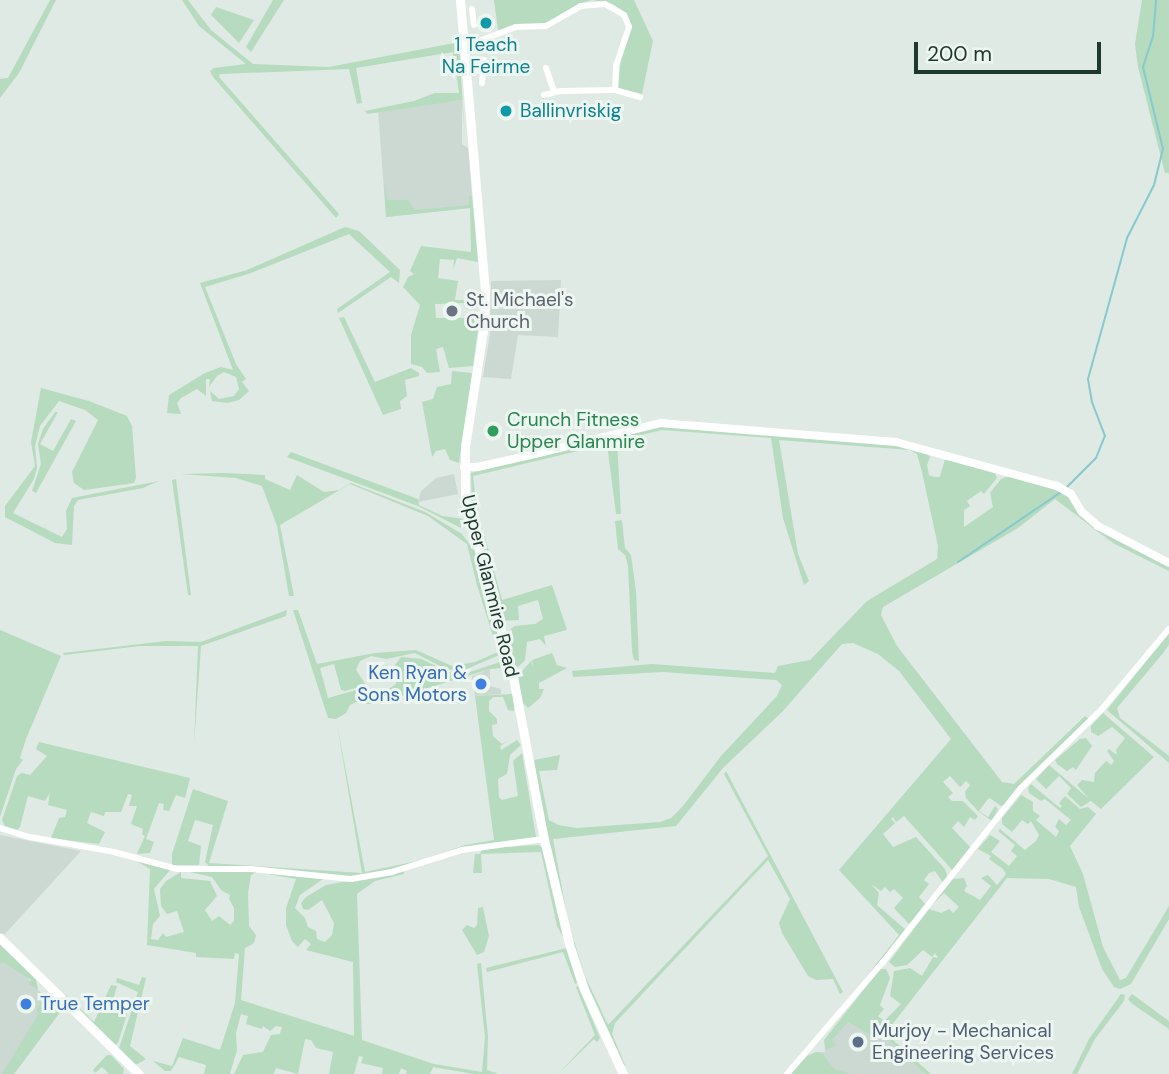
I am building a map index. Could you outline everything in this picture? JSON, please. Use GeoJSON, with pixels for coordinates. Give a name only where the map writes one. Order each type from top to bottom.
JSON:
{"type":"FeatureCollection","features":[{"type":"Feature","properties":{"kind":"main road","name":"Upper Glanmire Road"},"geometry":{"type":"LineString","coordinates":[[460,0],[469,14],[467,69],[485,304],[464,467],[467,506],[511,667],[544,839],[579,975],[623,1074]]}},
{"type":"Feature","properties":{"kind":"main road"},"geometry":{"type":"LineString","coordinates":[[0,939],[139,1074]]}},
{"type":"Feature","properties":{"kind":"street"},"geometry":{"type":"LineString","coordinates":[[466,46],[516,27],[546,26],[581,6],[605,4],[624,15],[629,27],[616,66],[615,90]]}},
{"type":"Feature","properties":{"kind":"street"},"geometry":{"type":"LineString","coordinates":[[469,14],[474,25]]}},
{"type":"Feature","properties":{"kind":"street"},"geometry":{"type":"LineString","coordinates":[[482,83],[484,60]]}},
{"type":"Feature","properties":{"kind":"street"},"geometry":{"type":"LineString","coordinates":[[546,68],[554,92]]}},
{"type":"Feature","properties":{"kind":"street"},"geometry":{"type":"LineString","coordinates":[[467,69],[483,71]]}},
{"type":"Feature","properties":{"kind":"street"},"geometry":{"type":"LineString","coordinates":[[544,95],[554,92],[615,90],[640,97]]}},
{"type":"Feature","properties":{"kind":"street"},"geometry":{"type":"LineString","coordinates":[[464,467],[477,467],[535,454],[660,423],[896,442],[1057,486],[1070,494],[1082,512],[1098,526],[1169,563]]}},
{"type":"Feature","properties":{"kind":"street"},"geometry":{"type":"LineString","coordinates":[[787,1074],[883,962],[1021,788],[1102,709],[1169,629]]}},
{"type":"Feature","properties":{"kind":"street"},"geometry":{"type":"LineString","coordinates":[[0,828],[30,837],[114,852],[177,869],[251,869],[351,879],[392,872],[472,848],[544,839]]}},
{"type":"Feature","properties":{"kind":"shaded area"},"geometry":{"type":"Polygon","coordinates":[[[462,100],[462,144],[468,148],[472,196],[469,196],[470,208],[386,217],[378,110],[462,100]]]}},
{"type":"Feature","properties":{"kind":"shaded area"},"geometry":{"type":"Polygon","coordinates":[[[561,280],[558,337],[518,335],[511,379],[483,377],[490,334],[491,281],[561,280]]]}},
{"type":"Feature","properties":{"kind":"shaded area"},"geometry":{"type":"Polygon","coordinates":[[[454,474],[458,494],[418,502],[421,491],[436,478],[454,474]]]}},
{"type":"Feature","properties":{"kind":"shaded area","name":"Ken Ryan & Sons Motors"},"geometry":{"type":"Polygon","coordinates":[[[490,669],[490,686],[501,689],[501,694],[475,696],[472,676],[490,669]]]}},
{"type":"Feature","properties":{"kind":"shaded area"},"geometry":{"type":"Polygon","coordinates":[[[0,835],[81,851],[5,934],[0,933],[0,835]]]}},
{"type":"Feature","properties":{"kind":"shaded area","name":"True Temper"},"geometry":{"type":"Polygon","coordinates":[[[0,946],[38,990],[61,1011],[14,1074],[0,1074],[0,946]]]}},
{"type":"Feature","properties":{"kind":"shaded area","name":"Murjoy - Mechanical Engineering Services"},"geometry":{"type":"Polygon","coordinates":[[[854,1007],[925,1074],[834,1074],[816,1052],[825,1052],[824,1040],[854,1007]]]}},
{"type":"Feature","properties":{"kind":"green space"},"geometry":{"type":"Polygon","coordinates":[[[50,0],[56,0],[19,73],[0,98],[0,79],[8,78],[50,0]]]}},
{"type":"Feature","properties":{"kind":"green space"},"geometry":{"type":"Polygon","coordinates":[[[182,0],[188,0],[211,30],[253,64],[329,67],[454,43],[459,45],[465,138],[462,100],[367,114],[365,111],[414,101],[435,93],[459,93],[453,52],[356,68],[362,103],[357,104],[349,69],[220,74],[219,77],[339,214],[336,218],[213,77],[210,71],[214,68],[246,64],[199,26],[182,0]]]}},
{"type":"Feature","properties":{"kind":"green space"},"geometry":{"type":"Polygon","coordinates":[[[273,0],[284,0],[251,52],[246,47],[273,0]]]}},
{"type":"Feature","properties":{"kind":"green space"},"geometry":{"type":"Polygon","coordinates":[[[494,0],[592,0],[578,4],[549,23],[498,30],[494,0]]]}},
{"type":"Feature","properties":{"kind":"green space"},"geometry":{"type":"Polygon","coordinates":[[[592,0],[634,0],[653,41],[642,94],[618,88],[621,57],[631,24],[626,13],[613,4],[592,0]]]}},
{"type":"Feature","properties":{"kind":"green space"},"geometry":{"type":"Polygon","coordinates":[[[1142,0],[1169,0],[1169,173],[1165,173],[1138,67],[1135,44],[1142,0]]]}},
{"type":"Feature","properties":{"kind":"green space"},"geometry":{"type":"Polygon","coordinates":[[[216,7],[254,20],[239,43],[211,15],[216,7]]]}},
{"type":"Feature","properties":{"kind":"green space"},"geometry":{"type":"Polygon","coordinates":[[[384,183],[388,200],[408,200],[414,210],[469,205],[469,196],[472,196],[478,262],[457,258],[453,270],[454,260],[440,259],[438,278],[458,281],[455,300],[481,300],[476,308],[463,303],[435,304],[436,318],[467,318],[475,313],[475,318],[479,321],[473,366],[449,368],[443,347],[436,349],[440,372],[427,373],[422,367],[411,364],[411,335],[420,305],[403,287],[408,277],[414,274],[410,271],[421,246],[471,252],[470,208],[386,217],[384,183]]]}},
{"type":"Feature","properties":{"kind":"green space"},"geometry":{"type":"Polygon","coordinates":[[[345,227],[359,231],[400,270],[399,283],[391,277],[338,313],[337,309],[390,272],[349,234],[251,273],[205,287],[236,364],[246,379],[242,382],[249,391],[239,400],[227,403],[212,401],[210,391],[219,399],[234,396],[239,389],[236,377],[224,372],[217,376],[209,387],[210,379],[206,379],[206,396],[197,389],[181,398],[177,403],[181,414],[167,413],[169,395],[205,373],[221,367],[233,370],[200,283],[247,270],[345,227]]]}},
{"type":"Feature","properties":{"kind":"green space"},"geometry":{"type":"Polygon","coordinates":[[[344,317],[375,382],[411,368],[419,373],[419,376],[405,380],[407,396],[400,401],[401,409],[383,415],[339,318],[344,317]]]}},
{"type":"Feature","properties":{"kind":"green space"},"geometry":{"type":"Polygon","coordinates":[[[452,371],[472,373],[459,463],[450,460],[445,449],[436,451],[432,457],[422,402],[433,399],[437,387],[451,384],[452,371]]]}},
{"type":"Feature","properties":{"kind":"green space"},"geometry":{"type":"Polygon","coordinates":[[[41,388],[89,401],[127,416],[132,426],[136,478],[134,483],[84,490],[74,483],[72,472],[98,420],[85,410],[59,401],[40,426],[35,446],[37,468],[34,479],[13,513],[62,537],[67,529],[66,511],[72,498],[159,481],[143,488],[78,500],[74,506],[72,545],[55,543],[5,517],[5,506],[35,466],[31,442],[41,388]]]}},
{"type":"Feature","properties":{"kind":"green space"},"geometry":{"type":"Polygon","coordinates":[[[55,412],[58,412],[40,444],[53,451],[71,419],[76,421],[36,493],[32,491],[41,464],[38,444],[43,429],[55,412]]]}},
{"type":"Feature","properties":{"kind":"green space"},"geometry":{"type":"Polygon","coordinates":[[[661,426],[902,445],[927,453],[930,457],[927,465],[929,475],[934,477],[940,477],[945,459],[995,473],[997,478],[984,494],[981,491],[967,501],[970,506],[964,510],[964,527],[993,507],[990,493],[1001,479],[1009,476],[1044,484],[1069,496],[1080,515],[1098,529],[1169,565],[1169,571],[1113,543],[1055,499],[1018,528],[883,607],[881,615],[897,646],[1002,782],[1014,784],[1085,716],[1089,719],[1017,788],[1005,804],[1001,806],[990,798],[987,800],[979,811],[988,817],[995,806],[998,809],[992,821],[978,811],[966,798],[965,792],[970,785],[966,781],[960,787],[950,776],[943,782],[953,793],[948,797],[952,801],[963,801],[978,816],[975,820],[970,817],[964,827],[958,821],[952,828],[971,848],[953,871],[904,816],[896,822],[893,817],[891,819],[895,823],[883,834],[893,847],[916,837],[945,869],[948,878],[944,884],[935,871],[929,873],[924,880],[929,884],[919,897],[926,905],[910,925],[894,908],[903,898],[894,889],[890,892],[885,887],[881,891],[871,884],[879,893],[877,905],[906,930],[849,999],[899,935],[839,870],[951,739],[899,671],[878,654],[853,643],[842,644],[782,712],[723,768],[676,826],[553,839],[571,938],[547,839],[534,760],[560,755],[557,770],[539,771],[549,820],[558,825],[577,828],[660,822],[671,818],[683,806],[721,756],[777,696],[782,685],[776,680],[663,672],[573,677],[572,671],[652,664],[775,673],[778,666],[810,660],[867,601],[937,559],[938,546],[922,472],[917,454],[910,450],[779,440],[798,554],[809,581],[804,585],[783,518],[771,438],[662,430],[617,441],[621,514],[616,514],[607,444],[473,476],[479,531],[485,537],[502,600],[552,585],[567,630],[544,636],[546,646],[540,639],[527,642],[525,660],[518,667],[514,665],[505,633],[515,626],[535,624],[543,619],[538,600],[518,606],[519,620],[501,621],[472,505],[471,473],[661,426]]]}},
{"type":"Feature","properties":{"kind":"green space"},"geometry":{"type":"Polygon","coordinates":[[[291,452],[418,499],[419,505],[442,516],[464,519],[461,528],[418,506],[287,457],[291,452]]]}},
{"type":"Feature","properties":{"kind":"green space"},"geometry":{"type":"Polygon","coordinates":[[[181,474],[265,475],[265,479],[290,490],[297,475],[324,492],[339,490],[351,483],[425,512],[462,534],[475,552],[504,653],[462,671],[446,669],[415,653],[386,659],[371,656],[360,661],[356,670],[366,685],[345,691],[341,690],[334,664],[320,668],[328,698],[367,687],[370,698],[364,703],[356,702],[350,705],[346,713],[336,719],[328,718],[293,610],[298,610],[317,664],[375,653],[416,650],[452,666],[475,662],[498,652],[467,544],[428,516],[350,484],[280,525],[294,596],[289,596],[277,526],[262,486],[236,478],[181,474]]]}},
{"type":"Feature","properties":{"kind":"green space"},"geometry":{"type":"Polygon","coordinates":[[[176,479],[191,595],[188,595],[172,480],[176,479]]]}},
{"type":"Feature","properties":{"kind":"green space"},"geometry":{"type":"Polygon","coordinates":[[[622,520],[625,548],[631,555],[636,591],[639,661],[634,660],[632,651],[628,566],[625,555],[618,549],[615,521],[622,520]]]}},
{"type":"Feature","properties":{"kind":"green space"},"geometry":{"type":"Polygon","coordinates":[[[287,610],[286,616],[201,646],[194,744],[198,646],[140,646],[63,653],[166,641],[201,642],[287,610]]]}},
{"type":"Feature","properties":{"kind":"green space"},"geometry":{"type":"Polygon","coordinates":[[[0,630],[61,656],[26,739],[20,758],[23,760],[16,769],[0,817],[0,630]]]}},
{"type":"Feature","properties":{"kind":"green space"},"geometry":{"type":"Polygon","coordinates":[[[1169,633],[1169,644],[1164,652],[1117,708],[1120,718],[1169,756],[1169,763],[1107,710],[1169,633]]]}},
{"type":"Feature","properties":{"kind":"green space"},"geometry":{"type":"Polygon","coordinates":[[[552,653],[557,665],[567,668],[539,683],[539,689],[544,689],[540,698],[528,708],[523,703],[518,676],[531,661],[533,667],[532,660],[552,653]]]}},
{"type":"Feature","properties":{"kind":"green space"},"geometry":{"type":"Polygon","coordinates":[[[401,657],[421,659],[458,676],[500,662],[506,664],[502,668],[490,669],[379,703],[366,704],[371,699],[372,702],[388,697],[386,691],[396,684],[395,665],[401,657]]]}},
{"type":"Feature","properties":{"kind":"green space"},"geometry":{"type":"Polygon","coordinates":[[[513,694],[514,711],[508,710],[503,697],[493,697],[489,701],[489,711],[497,719],[497,724],[492,725],[493,736],[502,744],[510,740],[500,746],[501,750],[517,740],[521,745],[510,755],[507,774],[498,779],[499,797],[502,800],[518,796],[513,761],[522,753],[536,837],[476,845],[422,860],[465,845],[494,840],[475,696],[513,694]]]}},
{"type":"Feature","properties":{"kind":"green space"},"geometry":{"type":"Polygon","coordinates":[[[1103,713],[1154,757],[1101,809],[1091,801],[1081,807],[1067,794],[1071,788],[1059,776],[1046,789],[1036,779],[1049,765],[1089,799],[1077,785],[1082,780],[1094,782],[1095,773],[1106,761],[1111,765],[1114,761],[1107,751],[1109,749],[1117,755],[1116,750],[1125,738],[1112,727],[1098,736],[1091,732],[1091,726],[1103,713]]]}},
{"type":"Feature","properties":{"kind":"green space"},"geometry":{"type":"Polygon","coordinates":[[[337,724],[365,872],[417,861],[378,873],[346,877],[209,866],[205,862],[213,825],[195,820],[188,841],[201,846],[199,865],[172,865],[172,854],[193,789],[228,801],[209,863],[362,873],[337,724]]]}},
{"type":"Feature","properties":{"kind":"green space"},"geometry":{"type":"Polygon","coordinates":[[[1086,738],[1092,746],[1076,770],[1073,767],[1067,771],[1057,764],[1055,760],[1080,739],[1086,738]]]}},
{"type":"Feature","properties":{"kind":"green space"},"geometry":{"type":"Polygon","coordinates":[[[39,742],[190,778],[185,798],[176,795],[169,811],[163,810],[164,804],[159,803],[146,839],[154,842],[150,853],[137,854],[145,836],[142,834],[143,829],[131,824],[137,806],[129,806],[132,795],[128,794],[121,812],[105,812],[104,816],[91,812],[87,823],[105,832],[99,844],[51,838],[59,818],[65,817],[67,810],[48,805],[50,793],[45,801],[28,796],[20,827],[17,830],[5,826],[2,820],[17,776],[22,773],[30,775],[47,756],[36,749],[39,742]]]}},
{"type":"Feature","properties":{"kind":"green space"},"geometry":{"type":"Polygon","coordinates":[[[726,771],[843,992],[840,994],[833,979],[816,980],[808,976],[782,933],[779,923],[790,899],[768,860],[615,1023],[612,1034],[625,1065],[623,1067],[584,980],[572,942],[574,941],[585,976],[608,1025],[768,856],[724,774],[726,771]]]}},
{"type":"Feature","properties":{"kind":"green space"},"geometry":{"type":"Polygon","coordinates":[[[1031,784],[1060,808],[1062,806],[1059,803],[1065,796],[1080,809],[1088,807],[1096,814],[1070,846],[1083,874],[1103,947],[1120,980],[1126,978],[1169,906],[1169,919],[1131,984],[1120,989],[1114,987],[1102,969],[1079,907],[1076,887],[1049,879],[1007,878],[887,1031],[883,1031],[931,1074],[925,1074],[878,1030],[871,1035],[848,1022],[832,1040],[836,1045],[826,1050],[824,1040],[880,969],[886,969],[890,978],[880,1005],[884,1009],[878,1016],[884,1021],[901,1004],[890,996],[894,971],[910,968],[922,976],[933,957],[938,958],[935,953],[932,957],[923,950],[907,965],[895,967],[889,962],[929,909],[941,913],[949,909],[953,913],[959,907],[944,893],[933,904],[953,879],[964,878],[967,886],[964,891],[980,900],[991,886],[981,878],[988,875],[997,885],[1006,874],[989,859],[991,856],[978,849],[990,835],[1000,841],[991,852],[1009,866],[1017,856],[1011,851],[1015,845],[998,831],[1000,829],[1025,850],[1036,841],[1039,835],[1031,821],[1028,824],[1022,820],[1012,832],[1002,824],[1002,818],[1021,795],[1033,802],[1033,811],[1040,816],[1036,820],[1056,837],[1059,831],[1055,827],[1059,819],[1066,825],[1071,820],[1045,799],[1041,801],[1029,793],[1031,784]]]}},
{"type":"Feature","properties":{"kind":"green space"},"geometry":{"type":"Polygon","coordinates":[[[542,847],[566,942],[557,926],[541,852],[481,854],[482,873],[473,873],[475,854],[480,854],[483,848],[542,847]]]}},
{"type":"Feature","properties":{"kind":"green space"},"geometry":{"type":"Polygon","coordinates":[[[136,861],[170,870],[154,889],[160,916],[153,924],[151,939],[158,940],[163,933],[166,937],[184,932],[177,911],[167,914],[161,906],[160,889],[166,881],[181,872],[181,878],[210,881],[217,896],[205,910],[212,921],[219,916],[230,925],[234,921],[234,908],[229,899],[230,895],[221,890],[212,877],[190,872],[257,872],[251,875],[248,893],[249,926],[256,935],[254,943],[245,948],[241,1000],[354,1036],[353,962],[306,950],[311,944],[305,939],[298,947],[292,941],[286,925],[286,908],[296,879],[262,873],[323,879],[300,895],[295,908],[305,918],[308,927],[316,931],[317,939],[325,942],[332,935],[334,923],[322,900],[308,910],[303,909],[301,903],[306,897],[326,885],[404,871],[404,874],[375,881],[357,894],[362,1040],[434,1064],[482,1072],[485,1037],[477,964],[481,963],[488,1037],[487,1070],[499,1074],[474,1074],[433,1067],[430,1074],[406,1074],[407,1071],[401,1068],[399,1074],[382,1074],[383,1068],[361,1063],[363,1057],[359,1056],[354,1074],[329,1074],[333,1052],[316,1048],[311,1040],[305,1039],[298,1074],[276,1068],[274,1074],[234,1074],[243,1055],[263,1052],[271,1035],[280,1034],[282,1027],[276,1026],[270,1031],[263,1026],[262,1029],[246,1024],[248,1016],[241,1014],[236,1033],[237,1050],[230,1074],[204,1074],[206,1065],[179,1057],[171,1071],[165,1071],[153,1061],[172,1066],[183,1038],[220,1050],[235,1003],[239,954],[235,953],[234,959],[196,957],[196,953],[147,945],[150,869],[136,861]]]}},
{"type":"Feature","properties":{"kind":"green space"},"geometry":{"type":"Polygon","coordinates":[[[483,907],[489,936],[484,952],[477,955],[462,930],[467,925],[474,928],[477,925],[478,908],[483,907]]]}},
{"type":"Feature","properties":{"kind":"green space"},"geometry":{"type":"Polygon","coordinates":[[[0,944],[36,979],[38,990],[28,984],[31,980],[3,962],[0,965],[0,944]]]}},
{"type":"Feature","properties":{"kind":"green space"},"geometry":{"type":"Polygon","coordinates":[[[567,948],[577,983],[575,984],[563,952],[487,972],[486,968],[567,948]]]}},
{"type":"Feature","properties":{"kind":"green space"},"geometry":{"type":"Polygon","coordinates":[[[142,977],[146,978],[130,1046],[146,1059],[134,1066],[118,1051],[138,992],[116,982],[117,978],[139,985],[142,977]]]}},
{"type":"Feature","properties":{"kind":"green space"},"geometry":{"type":"Polygon","coordinates":[[[111,985],[117,986],[113,1000],[124,1006],[127,1014],[118,1043],[113,1046],[65,999],[66,995],[94,1022],[111,985]]]}},
{"type":"Feature","properties":{"kind":"green space"},"geometry":{"type":"Polygon","coordinates":[[[578,986],[600,1038],[597,1042],[594,1039],[558,1074],[595,1035],[576,987],[578,986]]]}},
{"type":"Feature","properties":{"kind":"green space"},"geometry":{"type":"Polygon","coordinates":[[[1121,994],[1125,995],[1124,1001],[1095,1039],[1077,1074],[1072,1074],[1089,1039],[1121,994]]]}},
{"type":"Feature","properties":{"kind":"green space"},"geometry":{"type":"Polygon","coordinates":[[[1132,994],[1169,1021],[1169,1029],[1131,1003],[1128,999],[1132,994]]]}},
{"type":"Feature","properties":{"kind":"green space"},"geometry":{"type":"Polygon","coordinates":[[[44,996],[52,998],[63,1008],[14,1074],[2,1074],[39,1013],[36,1011],[44,996]]]}},
{"type":"Feature","properties":{"kind":"green space"},"geometry":{"type":"Polygon","coordinates":[[[816,1052],[823,1054],[834,1069],[850,1074],[791,1074],[807,1056],[816,1052]]]}},
{"type":"Feature","properties":{"kind":"green space"},"geometry":{"type":"Polygon","coordinates":[[[107,1055],[111,1055],[124,1069],[123,1074],[109,1074],[102,1067],[95,1073],[93,1070],[107,1055]]]}},
{"type":"Feature","properties":{"kind":"waterway"},"geometry":{"type":"LineString","coordinates":[[1067,487],[1096,458],[1105,436],[1092,402],[1088,379],[1127,238],[1154,185],[1163,149],[1143,67],[1153,36],[1156,0]]}},
{"type":"Feature","properties":{"kind":"waterway"},"geometry":{"type":"LineString","coordinates":[[958,562],[1061,492]]}},
{"type":"Feature","properties":{"kind":"place","name":"1 Teach Na Feirme"},"geometry":{"type":"Point","coordinates":[486,23]}},
{"type":"Feature","properties":{"kind":"place","name":"Ballinvriskig"},"geometry":{"type":"Point","coordinates":[506,111]}},
{"type":"Feature","properties":{"kind":"place","name":"St. Michael's Church"},"geometry":{"type":"Point","coordinates":[452,311]}},
{"type":"Feature","properties":{"kind":"place","name":"Crunch Fitness Upper Glanmire"},"geometry":{"type":"Point","coordinates":[493,431]}},
{"type":"Feature","properties":{"kind":"place","name":"Ken Ryan & Sons Motors"},"geometry":{"type":"Point","coordinates":[481,684]}},
{"type":"Feature","properties":{"kind":"place","name":"True Temper"},"geometry":{"type":"Point","coordinates":[26,1004]}},
{"type":"Feature","properties":{"kind":"place","name":"Murjoy - Mechanical Engineering Services"},"geometry":{"type":"Point","coordinates":[858,1042]}}]}
